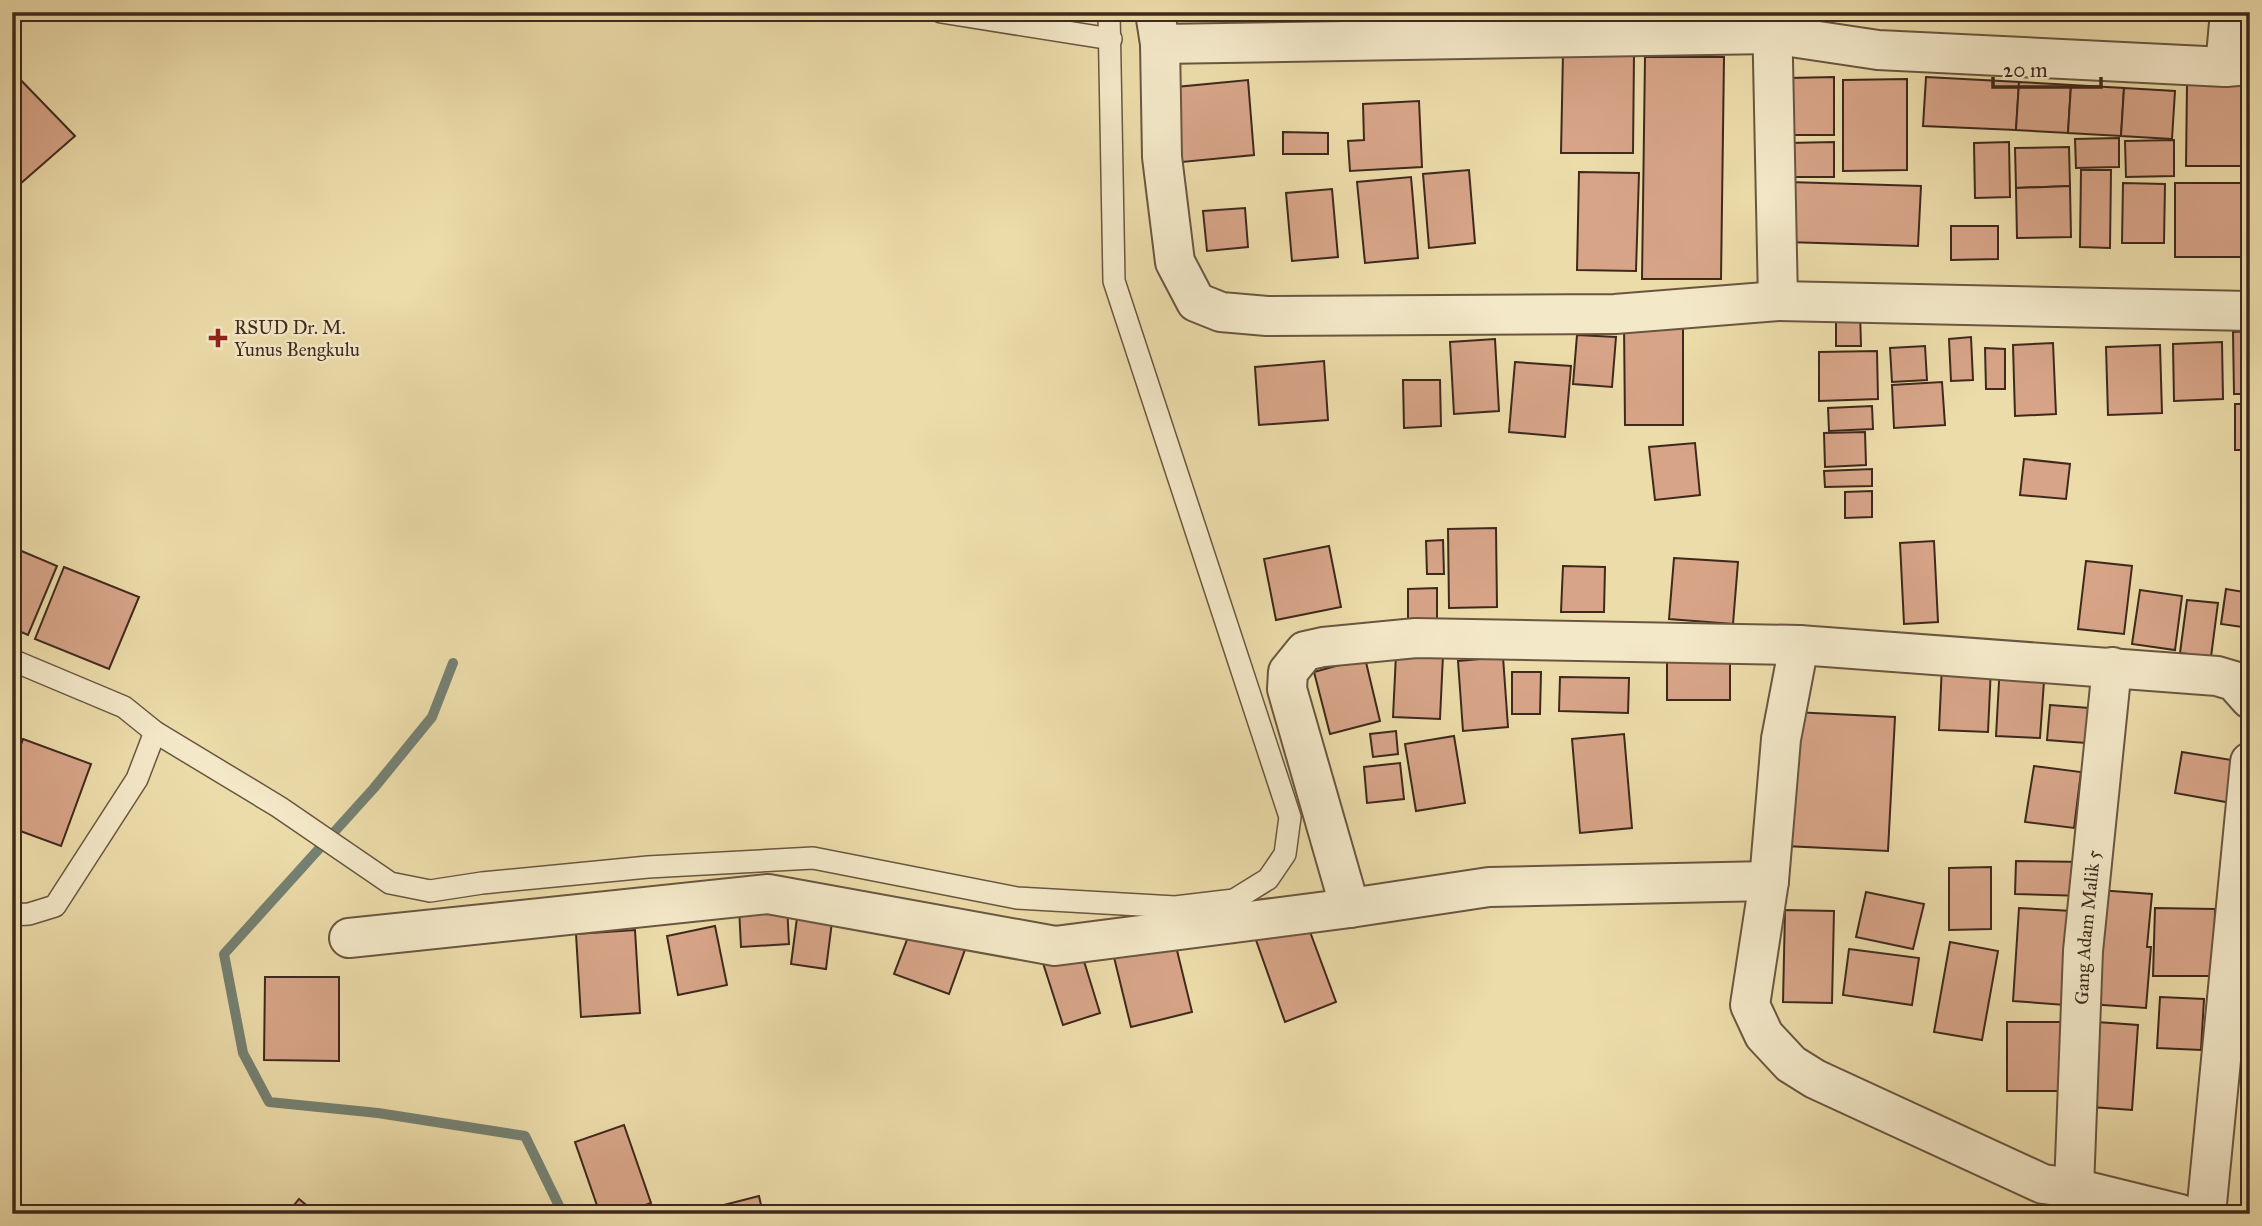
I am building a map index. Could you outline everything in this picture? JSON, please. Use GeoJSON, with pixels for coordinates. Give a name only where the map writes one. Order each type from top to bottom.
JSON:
{"type":"FeatureCollection","features":[{"type":"Feature","properties":{"kind":"street"},"geometry":{"type":"LineString","coordinates":[[2230,12],[2237,66],[1878,50],[1772,23],[1158,28],[1162,157],[1175,262],[1196,302],[1221,312],[1267,316],[1615,314],[1778,302],[2250,311]]}},
{"type":"Feature","properties":{"kind":"street"},"geometry":{"type":"LineString","coordinates":[[1772,23],[1778,302]]}},
{"type":"Feature","properties":{"kind":"street"},"geometry":{"type":"LineString","coordinates":[[1350,908],[1287,688],[1288,672],[1305,651],[1416,638],[1799,645],[2217,676],[2234,681],[2250,699]]}},
{"type":"Feature","properties":{"kind":"street"},"geometry":{"type":"LineString","coordinates":[[1799,645],[1781,739],[1769,881],[1750,1005],[1764,1035],[1791,1064],[1815,1079],[2043,1184],[2074,1188],[2180,1214]]}},
{"type":"Feature","properties":{"kind":"street","name":"Gang Adam Malik 5"},"geometry":{"type":"LineString","coordinates":[[2074,1188],[2083,951],[2112,667]]}},
{"type":"Feature","properties":{"kind":"street"},"geometry":{"type":"LineString","coordinates":[[2206,1214],[2250,762]]}},
{"type":"Feature","properties":{"kind":"street"},"geometry":{"type":"LineString","coordinates":[[349,938],[768,894],[1055,946],[1489,887],[1769,881]]}},
{"type":"Feature","properties":{"kind":"lane"},"geometry":{"type":"LineString","coordinates":[[940,12],[1111,39]]}},
{"type":"Feature","properties":{"kind":"lane"},"geometry":{"type":"LineString","coordinates":[[12,660],[124,707],[155,732],[279,807],[390,883],[430,891],[482,883],[648,867],[813,858],[1017,898],[1175,907],[1234,900],[1268,879],[1286,854],[1290,817],[1114,281],[1111,39],[1108,12]]}},
{"type":"Feature","properties":{"kind":"lane"},"geometry":{"type":"LineString","coordinates":[[12,915],[29,914],[55,906],[137,779],[155,732]]}},
{"type":"Feature","properties":{"kind":"building"},"geometry":{"type":"Polygon","coordinates":[[[1501,12],[1529,12],[1529,17],[1501,17],[1501,12]]]}},
{"type":"Feature","properties":{"kind":"building"},"geometry":{"type":"Polygon","coordinates":[[[1563,53],[1634,54],[1633,153],[1561,153],[1563,53]]]}},
{"type":"Feature","properties":{"kind":"building"},"geometry":{"type":"Polygon","coordinates":[[[1645,57],[1724,57],[1721,279],[1642,279],[1645,57]]]}},
{"type":"Feature","properties":{"kind":"building"},"geometry":{"type":"Polygon","coordinates":[[[12,71],[75,136],[12,191],[12,71]]]}},
{"type":"Feature","properties":{"kind":"building"},"geometry":{"type":"Polygon","coordinates":[[[1834,77],[1834,135],[1788,135],[1788,78],[1834,77]]]}},
{"type":"Feature","properties":{"kind":"building"},"geometry":{"type":"Polygon","coordinates":[[[1926,77],[2019,82],[2016,130],[1923,126],[1926,77]]]}},
{"type":"Feature","properties":{"kind":"building"},"geometry":{"type":"Polygon","coordinates":[[[1907,79],[1907,170],[1843,171],[1843,80],[1907,79]]]}},
{"type":"Feature","properties":{"kind":"building"},"geometry":{"type":"Polygon","coordinates":[[[1248,80],[1254,155],[1182,162],[1176,87],[1248,80]]]}},
{"type":"Feature","properties":{"kind":"building"},"geometry":{"type":"Polygon","coordinates":[[[2019,82],[2071,85],[2068,133],[2016,130],[2019,82]]]}},
{"type":"Feature","properties":{"kind":"building"},"geometry":{"type":"Polygon","coordinates":[[[2187,84],[2247,85],[2246,166],[2186,166],[2187,84]]]}},
{"type":"Feature","properties":{"kind":"building"},"geometry":{"type":"Polygon","coordinates":[[[2071,85],[2124,88],[2121,136],[2068,133],[2071,85]]]}},
{"type":"Feature","properties":{"kind":"building"},"geometry":{"type":"Polygon","coordinates":[[[2124,88],[2175,91],[2172,139],[2121,136],[2124,88]]]}},
{"type":"Feature","properties":{"kind":"building"},"geometry":{"type":"Polygon","coordinates":[[[1419,101],[1422,167],[1350,171],[1348,141],[1364,140],[1363,104],[1419,101]]]}},
{"type":"Feature","properties":{"kind":"building"},"geometry":{"type":"Polygon","coordinates":[[[1283,132],[1328,133],[1328,154],[1283,154],[1283,132]]]}},
{"type":"Feature","properties":{"kind":"building"},"geometry":{"type":"Polygon","coordinates":[[[2119,138],[2119,167],[2076,168],[2075,139],[2119,138]]]}},
{"type":"Feature","properties":{"kind":"building"},"geometry":{"type":"Polygon","coordinates":[[[2174,140],[2174,176],[2126,177],[2125,141],[2174,140]]]}},
{"type":"Feature","properties":{"kind":"building"},"geometry":{"type":"Polygon","coordinates":[[[1834,142],[1834,177],[1789,177],[1788,143],[1834,142]]]}},
{"type":"Feature","properties":{"kind":"building"},"geometry":{"type":"Polygon","coordinates":[[[2009,142],[2010,197],[1975,198],[1974,143],[2009,142]]]}},
{"type":"Feature","properties":{"kind":"building"},"geometry":{"type":"Polygon","coordinates":[[[2069,147],[2070,186],[2016,188],[2015,148],[2069,147]]]}},
{"type":"Feature","properties":{"kind":"building"},"geometry":{"type":"Polygon","coordinates":[[[1469,170],[1475,243],[1429,248],[1423,174],[1469,170]]]}},
{"type":"Feature","properties":{"kind":"building"},"geometry":{"type":"Polygon","coordinates":[[[2081,170],[2111,170],[2110,248],[2080,247],[2081,170]]]}},
{"type":"Feature","properties":{"kind":"building"},"geometry":{"type":"Polygon","coordinates":[[[1579,172],[1639,173],[1636,271],[1577,270],[1579,172]]]}},
{"type":"Feature","properties":{"kind":"building"},"geometry":{"type":"Polygon","coordinates":[[[1411,177],[1418,258],[1365,263],[1357,182],[1411,177]]]}},
{"type":"Feature","properties":{"kind":"building"},"geometry":{"type":"Polygon","coordinates":[[[1788,182],[1921,186],[1918,246],[1786,242],[1788,182]]]}},
{"type":"Feature","properties":{"kind":"building"},"geometry":{"type":"Polygon","coordinates":[[[2123,183],[2165,184],[2164,243],[2122,243],[2123,183]]]}},
{"type":"Feature","properties":{"kind":"building"},"geometry":{"type":"Polygon","coordinates":[[[2175,183],[2250,183],[2250,257],[2175,257],[2175,183]]]}},
{"type":"Feature","properties":{"kind":"building"},"geometry":{"type":"Polygon","coordinates":[[[2070,186],[2071,237],[2017,238],[2016,188],[2070,186]]]}},
{"type":"Feature","properties":{"kind":"building"},"geometry":{"type":"Polygon","coordinates":[[[1332,189],[1338,257],[1292,261],[1286,193],[1332,189]]]}},
{"type":"Feature","properties":{"kind":"building"},"geometry":{"type":"Polygon","coordinates":[[[1245,208],[1248,247],[1207,251],[1203,211],[1245,208]]]}},
{"type":"Feature","properties":{"kind":"building"},"geometry":{"type":"Polygon","coordinates":[[[1951,226],[1998,226],[1998,259],[1951,260],[1951,226]]]}},
{"type":"Feature","properties":{"kind":"building"},"geometry":{"type":"Polygon","coordinates":[[[1836,311],[1860,311],[1861,346],[1836,346],[1836,311]]]}},
{"type":"Feature","properties":{"kind":"building"},"geometry":{"type":"Polygon","coordinates":[[[1624,323],[1683,323],[1683,425],[1625,425],[1624,323]]]}},
{"type":"Feature","properties":{"kind":"building"},"geometry":{"type":"Polygon","coordinates":[[[2250,331],[2250,394],[2234,394],[2233,332],[2250,331]]]}},
{"type":"Feature","properties":{"kind":"building"},"geometry":{"type":"Polygon","coordinates":[[[1577,335],[1616,337],[1612,387],[1573,384],[1577,335]]]}},
{"type":"Feature","properties":{"kind":"building"},"geometry":{"type":"Polygon","coordinates":[[[1971,337],[1973,380],[1951,381],[1949,339],[1971,337]]]}},
{"type":"Feature","properties":{"kind":"building"},"geometry":{"type":"Polygon","coordinates":[[[1495,339],[1499,411],[1454,414],[1450,342],[1495,339]]]}},
{"type":"Feature","properties":{"kind":"building"},"geometry":{"type":"Polygon","coordinates":[[[2222,342],[2223,399],[2174,401],[2173,344],[2222,342]]]}},
{"type":"Feature","properties":{"kind":"building"},"geometry":{"type":"Polygon","coordinates":[[[2053,343],[2056,414],[2015,416],[2013,345],[2053,343]]]}},
{"type":"Feature","properties":{"kind":"building"},"geometry":{"type":"Polygon","coordinates":[[[2160,345],[2162,413],[2108,415],[2106,347],[2160,345]]]}},
{"type":"Feature","properties":{"kind":"building"},"geometry":{"type":"Polygon","coordinates":[[[1925,346],[1927,380],[1892,382],[1890,348],[1925,346]]]}},
{"type":"Feature","properties":{"kind":"building"},"geometry":{"type":"Polygon","coordinates":[[[1985,348],[2005,349],[2005,389],[1986,389],[1985,348]]]}},
{"type":"Feature","properties":{"kind":"building"},"geometry":{"type":"Polygon","coordinates":[[[1877,351],[1878,399],[1819,401],[1819,352],[1877,351]]]}},
{"type":"Feature","properties":{"kind":"building"},"geometry":{"type":"Polygon","coordinates":[[[1324,361],[1328,420],[1259,425],[1255,367],[1324,361]]]}},
{"type":"Feature","properties":{"kind":"building"},"geometry":{"type":"Polygon","coordinates":[[[1515,362],[1571,366],[1565,437],[1509,432],[1515,362]]]}},
{"type":"Feature","properties":{"kind":"building"},"geometry":{"type":"Polygon","coordinates":[[[1403,380],[1440,380],[1441,426],[1404,428],[1403,380]]]}},
{"type":"Feature","properties":{"kind":"building"},"geometry":{"type":"Polygon","coordinates":[[[1942,382],[1945,425],[1894,428],[1892,385],[1942,382]]]}},
{"type":"Feature","properties":{"kind":"building"},"geometry":{"type":"Polygon","coordinates":[[[2235,404],[2250,404],[2250,450],[2235,450],[2235,404]]]}},
{"type":"Feature","properties":{"kind":"building"},"geometry":{"type":"Polygon","coordinates":[[[1872,406],[1873,429],[1829,431],[1828,408],[1872,406]]]}},
{"type":"Feature","properties":{"kind":"building"},"geometry":{"type":"Polygon","coordinates":[[[1865,432],[1866,465],[1825,467],[1824,433],[1865,432]]]}},
{"type":"Feature","properties":{"kind":"building"},"geometry":{"type":"Polygon","coordinates":[[[1695,443],[1700,495],[1655,500],[1649,447],[1695,443]]]}},
{"type":"Feature","properties":{"kind":"building"},"geometry":{"type":"Polygon","coordinates":[[[2024,459],[2070,464],[2066,499],[2020,495],[2024,459]]]}},
{"type":"Feature","properties":{"kind":"building"},"geometry":{"type":"Polygon","coordinates":[[[2246,460],[2250,460],[2250,503],[2246,503],[2246,460]]]}},
{"type":"Feature","properties":{"kind":"building"},"geometry":{"type":"Polygon","coordinates":[[[1872,469],[1872,486],[1825,487],[1824,471],[1872,469]]]}},
{"type":"Feature","properties":{"kind":"building"},"geometry":{"type":"Polygon","coordinates":[[[1872,491],[1872,517],[1845,518],[1845,492],[1872,491]]]}},
{"type":"Feature","properties":{"kind":"building"},"geometry":{"type":"Polygon","coordinates":[[[1496,528],[1497,607],[1449,608],[1448,529],[1496,528]]]}},
{"type":"Feature","properties":{"kind":"building"},"geometry":{"type":"Polygon","coordinates":[[[1443,540],[1444,574],[1427,574],[1426,541],[1443,540]]]}},
{"type":"Feature","properties":{"kind":"building"},"geometry":{"type":"Polygon","coordinates":[[[1934,541],[1938,622],[1904,624],[1900,543],[1934,541]]]}},
{"type":"Feature","properties":{"kind":"building"},"geometry":{"type":"Polygon","coordinates":[[[1329,546],[1341,607],[1276,620],[1264,559],[1329,546]]]}},
{"type":"Feature","properties":{"kind":"building"},"geometry":{"type":"Polygon","coordinates":[[[12,547],[57,566],[28,635],[12,628],[12,547]]]}},
{"type":"Feature","properties":{"kind":"building"},"geometry":{"type":"Polygon","coordinates":[[[1674,558],[1738,562],[1733,624],[1669,619],[1674,558]]]}},
{"type":"Feature","properties":{"kind":"building"},"geometry":{"type":"Polygon","coordinates":[[[2086,561],[2132,566],[2124,634],[2078,629],[2086,561]]]}},
{"type":"Feature","properties":{"kind":"building"},"geometry":{"type":"Polygon","coordinates":[[[1563,566],[1605,567],[1604,612],[1561,612],[1563,566]]]}},
{"type":"Feature","properties":{"kind":"building"},"geometry":{"type":"Polygon","coordinates":[[[64,567],[139,597],[109,669],[35,639],[64,567]]]}},
{"type":"Feature","properties":{"kind":"building"},"geometry":{"type":"Polygon","coordinates":[[[1437,588],[1437,619],[1408,619],[1408,589],[1437,588]]]}},
{"type":"Feature","properties":{"kind":"building"},"geometry":{"type":"Polygon","coordinates":[[[2226,589],[2250,593],[2250,628],[2221,624],[2226,589]]]}},
{"type":"Feature","properties":{"kind":"building"},"geometry":{"type":"Polygon","coordinates":[[[2140,590],[2182,596],[2175,650],[2132,644],[2140,590]]]}},
{"type":"Feature","properties":{"kind":"building"},"geometry":{"type":"Polygon","coordinates":[[[2187,600],[2218,603],[2211,657],[2180,653],[2187,600]]]}},
{"type":"Feature","properties":{"kind":"building"},"geometry":{"type":"Polygon","coordinates":[[[1396,654],[1443,655],[1440,719],[1393,717],[1396,654]]]}},
{"type":"Feature","properties":{"kind":"building"},"geometry":{"type":"Polygon","coordinates":[[[1503,657],[1508,727],[1463,731],[1458,661],[1503,657]]]}},
{"type":"Feature","properties":{"kind":"building"},"geometry":{"type":"Polygon","coordinates":[[[1365,658],[1380,721],[1330,734],[1314,672],[1365,658]]]}},
{"type":"Feature","properties":{"kind":"building"},"geometry":{"type":"Polygon","coordinates":[[[1667,661],[1730,661],[1730,700],[1667,700],[1667,661]]]}},
{"type":"Feature","properties":{"kind":"building"},"geometry":{"type":"Polygon","coordinates":[[[2000,664],[2045,667],[2040,738],[1996,736],[2000,664]]]}},
{"type":"Feature","properties":{"kind":"building"},"geometry":{"type":"Polygon","coordinates":[[[1942,665],[1991,667],[1988,732],[1939,730],[1942,665]]]}},
{"type":"Feature","properties":{"kind":"building"},"geometry":{"type":"Polygon","coordinates":[[[1512,672],[1541,672],[1540,714],[1512,714],[1512,672]]]}},
{"type":"Feature","properties":{"kind":"building"},"geometry":{"type":"Polygon","coordinates":[[[1560,677],[1629,678],[1628,713],[1559,711],[1560,677]]]}},
{"type":"Feature","properties":{"kind":"building"},"geometry":{"type":"Polygon","coordinates":[[[2050,705],[2102,709],[2099,744],[2047,740],[2050,705]]]}},
{"type":"Feature","properties":{"kind":"building"},"geometry":{"type":"Polygon","coordinates":[[[1793,712],[1895,717],[1888,851],[1785,846],[1793,712]]]}},
{"type":"Feature","properties":{"kind":"building"},"geometry":{"type":"Polygon","coordinates":[[[1396,731],[1398,754],[1373,757],[1370,734],[1396,731]]]}},
{"type":"Feature","properties":{"kind":"building"},"geometry":{"type":"Polygon","coordinates":[[[1624,734],[1632,828],[1580,833],[1572,739],[1624,734]]]}},
{"type":"Feature","properties":{"kind":"building"},"geometry":{"type":"Polygon","coordinates":[[[1454,736],[1465,803],[1416,811],[1405,744],[1454,736]]]}},
{"type":"Feature","properties":{"kind":"building"},"geometry":{"type":"Polygon","coordinates":[[[23,739],[91,764],[61,846],[12,828],[12,769],[23,739]]]}},
{"type":"Feature","properties":{"kind":"building"},"geometry":{"type":"Polygon","coordinates":[[[2182,752],[2244,762],[2237,804],[2175,793],[2182,752]]]}},
{"type":"Feature","properties":{"kind":"building"},"geometry":{"type":"Polygon","coordinates":[[[1400,763],[1404,799],[1367,803],[1364,767],[1400,763]]]}},
{"type":"Feature","properties":{"kind":"building"},"geometry":{"type":"Polygon","coordinates":[[[2034,766],[2081,772],[2074,828],[2025,822],[2034,766]]]}},
{"type":"Feature","properties":{"kind":"building"},"geometry":{"type":"Polygon","coordinates":[[[2016,861],[2086,862],[2085,896],[2015,894],[2016,861]]]}},
{"type":"Feature","properties":{"kind":"building"},"geometry":{"type":"Polygon","coordinates":[[[1991,867],[1991,929],[1949,930],[1949,868],[1991,867]]]}},
{"type":"Feature","properties":{"kind":"building"},"geometry":{"type":"Polygon","coordinates":[[[2098,890],[2152,894],[2147,947],[2151,947],[2146,1008],[2089,1004],[2098,890]]]}},
{"type":"Feature","properties":{"kind":"building"},"geometry":{"type":"Polygon","coordinates":[[[1866,892],[1924,904],[1913,949],[1856,937],[1866,892]]]}},
{"type":"Feature","properties":{"kind":"building"},"geometry":{"type":"Polygon","coordinates":[[[787,904],[789,944],[741,947],[739,907],[787,904]]]}},
{"type":"Feature","properties":{"kind":"building"},"geometry":{"type":"Polygon","coordinates":[[[2019,908],[2072,911],[2065,1005],[2013,1001],[2019,908]]]}},
{"type":"Feature","properties":{"kind":"building"},"geometry":{"type":"Polygon","coordinates":[[[2155,908],[2215,909],[2214,976],[2153,976],[2155,908]]]}},
{"type":"Feature","properties":{"kind":"building"},"geometry":{"type":"Polygon","coordinates":[[[798,910],[833,914],[826,969],[791,964],[798,910]]]}},
{"type":"Feature","properties":{"kind":"building"},"geometry":{"type":"Polygon","coordinates":[[[1785,910],[1834,911],[1832,1003],[1783,1002],[1785,910]]]}},
{"type":"Feature","properties":{"kind":"building"},"geometry":{"type":"Polygon","coordinates":[[[1306,921],[1336,1002],[1285,1022],[1256,940],[1306,921]]]}},
{"type":"Feature","properties":{"kind":"building"},"geometry":{"type":"Polygon","coordinates":[[[913,924],[967,944],[949,994],[894,974],[913,924]]]}},
{"type":"Feature","properties":{"kind":"building"},"geometry":{"type":"Polygon","coordinates":[[[715,926],[727,985],[678,995],[667,936],[715,926]]]}},
{"type":"Feature","properties":{"kind":"building"},"geometry":{"type":"Polygon","coordinates":[[[635,930],[640,1013],[581,1017],[576,934],[635,930]]]}},
{"type":"Feature","properties":{"kind":"building"},"geometry":{"type":"Polygon","coordinates":[[[1173,934],[1192,1012],[1131,1027],[1112,949],[1173,934]]]}},
{"type":"Feature","properties":{"kind":"building"},"geometry":{"type":"Polygon","coordinates":[[[1950,942],[1998,951],[1982,1040],[1934,1032],[1950,942]]]}},
{"type":"Feature","properties":{"kind":"building"},"geometry":{"type":"Polygon","coordinates":[[[1079,945],[1100,1013],[1063,1025],[1041,957],[1079,945]]]}},
{"type":"Feature","properties":{"kind":"building"},"geometry":{"type":"Polygon","coordinates":[[[1849,949],[1919,958],[1912,1005],[1843,995],[1849,949]]]}},
{"type":"Feature","properties":{"kind":"building"},"geometry":{"type":"Polygon","coordinates":[[[265,977],[339,977],[339,1061],[264,1060],[265,977]]]}},
{"type":"Feature","properties":{"kind":"building"},"geometry":{"type":"Polygon","coordinates":[[[2250,984],[2250,1069],[2244,1068],[2250,984]]]}},
{"type":"Feature","properties":{"kind":"building"},"geometry":{"type":"Polygon","coordinates":[[[2160,997],[2204,999],[2201,1050],[2157,1048],[2160,997]]]}},
{"type":"Feature","properties":{"kind":"building"},"geometry":{"type":"Polygon","coordinates":[[[2007,1022],[2064,1022],[2063,1091],[2007,1091],[2007,1022]]]}},
{"type":"Feature","properties":{"kind":"building"},"geometry":{"type":"Polygon","coordinates":[[[2097,1022],[2138,1025],[2132,1110],[2091,1107],[2097,1022]]]}},
{"type":"Feature","properties":{"kind":"building"},"geometry":{"type":"Polygon","coordinates":[[[624,1125],[651,1203],[622,1214],[600,1214],[575,1142],[624,1125]]]}},
{"type":"Feature","properties":{"kind":"building"},"geometry":{"type":"Polygon","coordinates":[[[759,1196],[763,1214],[713,1214],[712,1208],[759,1196]]]}},
{"type":"Feature","properties":{"kind":"building"},"geometry":{"type":"Polygon","coordinates":[[[299,1199],[317,1214],[287,1214],[299,1199]]]}},
{"type":"Feature","properties":{"kind":"waterway"},"geometry":{"type":"LineString","coordinates":[[453,663],[432,717],[374,788],[224,954],[243,1053],[269,1102],[378,1113],[525,1136],[563,1214]]}},
{"type":"Feature","properties":{"kind":"place","name":"RSUD Dr. M. Yunus Bengkulu"},"geometry":{"type":"Point","coordinates":[218,338]}}]}
